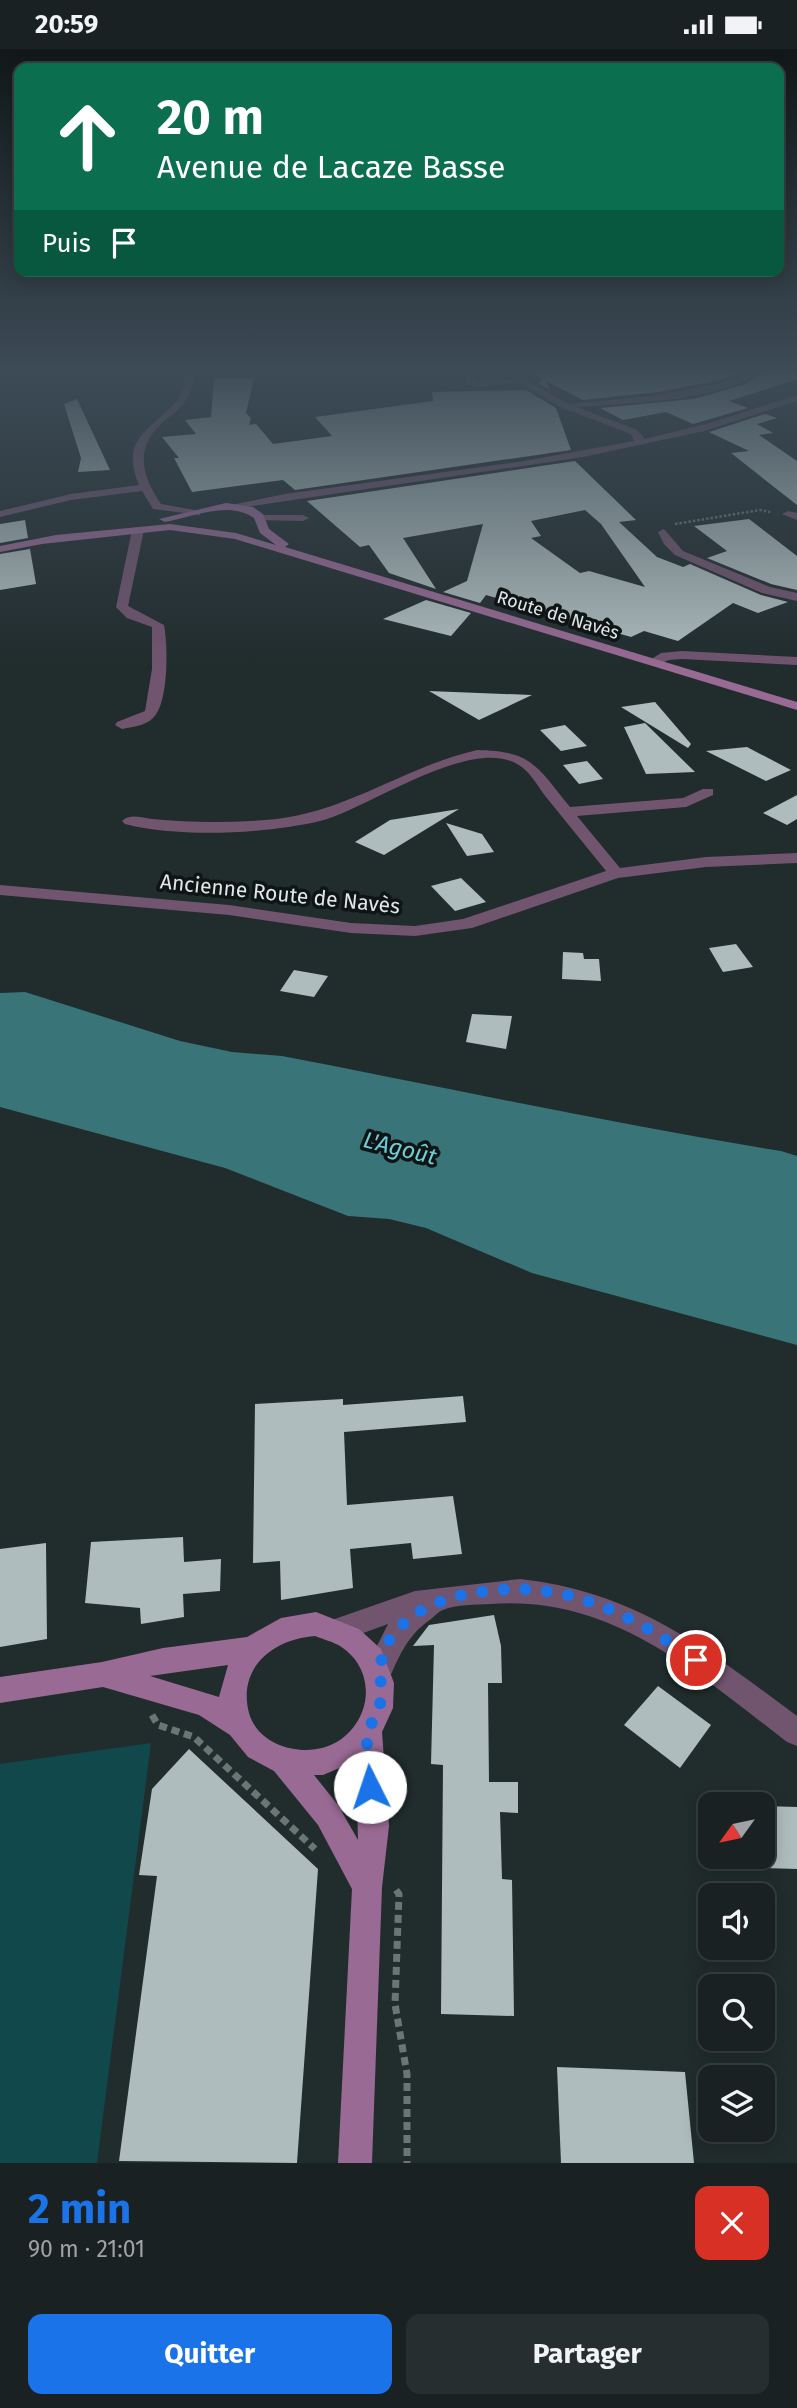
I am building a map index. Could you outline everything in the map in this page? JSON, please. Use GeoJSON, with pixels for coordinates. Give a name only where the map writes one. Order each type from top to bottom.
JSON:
{"type":"FeatureCollection","features":[{"type":"Feature","properties":{"kind":"main road"},"geometry":{"type":"LineString","coordinates":[[0,549],[226,507],[247,509],[260,518],[268,534],[309,557]]}},
{"type":"Feature","properties":{"kind":"main road"},"geometry":{"type":"LineString","coordinates":[[200,512],[194,523],[212,531],[309,557]]}},
{"type":"Feature","properties":{"kind":"main road"},"geometry":{"type":"LineString","coordinates":[[43,541],[170,527],[241,531],[260,518]]}},
{"type":"Feature","properties":{"kind":"main road","name":"Route de Navès"},"geometry":{"type":"LineString","coordinates":[[309,557],[797,706]]}},
{"type":"Feature","properties":{"kind":"main road"},"geometry":{"type":"LineString","coordinates":[[316,1624],[338,1629],[355,1639],[369,1653],[379,1671],[382,1691],[378,1713],[368,1732],[355,1746],[322,1762],[284,1761],[265,1754],[250,1741],[239,1725],[233,1706],[233,1685],[240,1665],[253,1648],[271,1634],[293,1626],[316,1624]]}},
{"type":"Feature","properties":{"kind":"main road"},"geometry":{"type":"LineString","coordinates":[[0,1690],[102,1675],[163,1660],[253,1648]]}},
{"type":"Feature","properties":{"kind":"main road"},"geometry":{"type":"LineString","coordinates":[[102,1675],[206,1704],[239,1725]]}},
{"type":"Feature","properties":{"kind":"main road"},"geometry":{"type":"LineString","coordinates":[[355,2163],[378,1886],[368,1732]]}},
{"type":"Feature","properties":{"kind":"main road"},"geometry":{"type":"LineString","coordinates":[[284,1761],[328,1815],[378,1886]]}},
{"type":"Feature","properties":{"kind":"street"},"geometry":{"type":"LineString","coordinates":[[137,471],[144,488],[159,509],[200,512]]}},
{"type":"Feature","properties":{"kind":"street"},"geometry":{"type":"LineString","coordinates":[[226,507],[460,471]]}},
{"type":"Feature","properties":{"kind":"street"},"geometry":{"type":"LineString","coordinates":[[0,514],[71,497],[144,488]]}},
{"type":"Feature","properties":{"kind":"street"},"geometry":{"type":"LineString","coordinates":[[260,518],[278,502],[316,492]]}},
{"type":"Feature","properties":{"kind":"street"},"geometry":{"type":"LineString","coordinates":[[260,518],[303,518]]}},
{"type":"Feature","properties":{"kind":"street"},"geometry":{"type":"LineString","coordinates":[[122,725],[142,719],[153,709],[158,669],[158,625],[131,615],[122,607],[138,530]]}},
{"type":"Feature","properties":{"kind":"street"},"geometry":{"type":"LineString","coordinates":[[664,531],[668,542],[679,552],[766,590],[797,597]]}},
{"type":"Feature","properties":{"kind":"street"},"geometry":{"type":"LineString","coordinates":[[654,662],[666,656],[682,655],[797,661]]}},
{"type":"Feature","properties":{"kind":"street"},"geometry":{"type":"LineString","coordinates":[[130,821],[197,824],[301,821],[350,807],[458,757],[491,751],[516,757],[527,764],[616,873]]}},
{"type":"Feature","properties":{"kind":"street"},"geometry":{"type":"LineString","coordinates":[[566,812],[686,802],[708,792]]}},
{"type":"Feature","properties":{"kind":"street","name":"Ancienne Route de Navès"},"geometry":{"type":"LineString","coordinates":[[0,890],[229,910],[351,928],[433,930],[466,924],[616,873],[716,861],[797,858]]}},
{"type":"Feature","properties":{"kind":"street"},"geometry":{"type":"LineString","coordinates":[[338,1629],[366,1625],[399,1608],[528,1588],[602,1604],[652,1629],[797,1733]]}},
{"type":"Feature","properties":{"kind":"street"},"geometry":{"type":"LineString","coordinates":[[379,1671],[388,1643],[409,1619],[436,1601]]}},
{"type":"Feature","properties":{"kind":"path"},"geometry":{"type":"LineString","coordinates":[[664,531],[678,522],[760,510],[792,516]]}},
{"type":"Feature","properties":{"kind":"path"},"geometry":{"type":"LineString","coordinates":[[154,1709],[153,1721],[194,1737],[326,1859]]}},
{"type":"Feature","properties":{"kind":"path"},"geometry":{"type":"LineString","coordinates":[[378,1886],[399,1894],[395,2004],[407,2074],[407,2163]]}},
{"type":"Feature","properties":{"kind":"shaded area"},"geometry":{"type":"Polygon","coordinates":[[[151,1743],[97,2163],[0,2163],[0,1764],[151,1743]]]}},
{"type":"Feature","properties":{"kind":"water","name":"L'Agoût"},"geometry":{"type":"Polygon","coordinates":[[[25,992],[180,1041],[232,1052],[282,1056],[797,1156],[797,1345],[532,1273],[426,1228],[389,1219],[348,1216],[225,1168],[0,1107],[0,993],[25,992]]]}},
{"type":"Feature","properties":{"kind":"building"},"geometry":{"type":"Polygon","coordinates":[[[181,471],[428,471],[295,490],[283,480],[192,492],[181,471]]]}},
{"type":"Feature","properties":{"kind":"building"},"geometry":{"type":"Polygon","coordinates":[[[510,471],[585,471],[636,520],[619,522],[657,557],[683,567],[690,564],[761,595],[788,602],[758,613],[733,603],[678,641],[644,631],[631,637],[486,595],[480,603],[443,592],[467,581],[483,524],[403,538],[436,589],[389,573],[369,545],[360,547],[307,501],[510,471]],[[585,510],[531,521],[541,536],[531,538],[580,573],[589,571],[645,587],[601,524],[585,510]]]}},
{"type":"Feature","properties":{"kind":"building"},"geometry":{"type":"Polygon","coordinates":[[[753,471],[797,471],[797,505],[753,471]]]}},
{"type":"Feature","properties":{"kind":"building"},"geometry":{"type":"Polygon","coordinates":[[[749,519],[797,556],[797,590],[771,584],[707,558],[727,551],[694,526],[749,519]]]}},
{"type":"Feature","properties":{"kind":"building"},"geometry":{"type":"Polygon","coordinates":[[[25,520],[28,538],[0,543],[0,524],[25,520]]]}},
{"type":"Feature","properties":{"kind":"building"},"geometry":{"type":"Polygon","coordinates":[[[30,549],[36,584],[0,590],[0,554],[30,549]]]}},
{"type":"Feature","properties":{"kind":"building"},"geometry":{"type":"Polygon","coordinates":[[[426,600],[471,613],[451,636],[383,619],[426,600]]]}},
{"type":"Feature","properties":{"kind":"building"},"geometry":{"type":"Polygon","coordinates":[[[429,691],[532,695],[479,720],[429,691]]]}},
{"type":"Feature","properties":{"kind":"building"},"geometry":{"type":"Polygon","coordinates":[[[655,702],[691,744],[688,748],[621,707],[655,702]]]}},
{"type":"Feature","properties":{"kind":"building"},"geometry":{"type":"Polygon","coordinates":[[[645,723],[695,772],[646,774],[624,727],[645,723]]]}},
{"type":"Feature","properties":{"kind":"building"},"geometry":{"type":"Polygon","coordinates":[[[565,725],[587,746],[561,751],[540,730],[565,725]]]}},
{"type":"Feature","properties":{"kind":"building"},"geometry":{"type":"Polygon","coordinates":[[[747,747],[791,770],[766,781],[706,751],[747,747]]]}},
{"type":"Feature","properties":{"kind":"building"},"geometry":{"type":"Polygon","coordinates":[[[587,761],[603,779],[579,784],[563,765],[587,761]]]}},
{"type":"Feature","properties":{"kind":"building"},"geometry":{"type":"Polygon","coordinates":[[[797,795],[797,819],[787,825],[763,813],[797,795]]]}},
{"type":"Feature","properties":{"kind":"building"},"geometry":{"type":"Polygon","coordinates":[[[459,809],[384,855],[355,842],[390,820],[459,809]]]}},
{"type":"Feature","properties":{"kind":"building"},"geometry":{"type":"Polygon","coordinates":[[[446,823],[482,834],[494,852],[467,856],[446,823]]]}},
{"type":"Feature","properties":{"kind":"building"},"geometry":{"type":"Polygon","coordinates":[[[461,878],[486,902],[455,911],[431,886],[461,878]]]}},
{"type":"Feature","properties":{"kind":"building"},"geometry":{"type":"Polygon","coordinates":[[[736,944],[753,967],[723,972],[709,948],[736,944]]]}},
{"type":"Feature","properties":{"kind":"building"},"geometry":{"type":"Polygon","coordinates":[[[563,952],[583,953],[584,959],[599,959],[601,981],[562,979],[563,952]]]}},
{"type":"Feature","properties":{"kind":"building"},"geometry":{"type":"Polygon","coordinates":[[[294,970],[328,976],[314,997],[280,991],[294,970]]]}},
{"type":"Feature","properties":{"kind":"building"},"geometry":{"type":"Polygon","coordinates":[[[472,1014],[512,1016],[506,1049],[466,1042],[472,1014]]]}},
{"type":"Feature","properties":{"kind":"building"},"geometry":{"type":"Polygon","coordinates":[[[463,1396],[466,1422],[344,1432],[347,1505],[453,1496],[462,1554],[413,1559],[411,1543],[350,1549],[353,1588],[281,1600],[280,1561],[253,1563],[255,1404],[343,1399],[343,1405],[463,1396]]]}},
{"type":"Feature","properties":{"kind":"building"},"geometry":{"type":"Polygon","coordinates":[[[183,1537],[184,1562],[221,1559],[220,1591],[183,1594],[184,1617],[141,1624],[140,1608],[85,1603],[91,1542],[183,1537]]]}},
{"type":"Feature","properties":{"kind":"building"},"geometry":{"type":"Polygon","coordinates":[[[46,1543],[47,1639],[0,1647],[0,1549],[46,1543]]]}},
{"type":"Feature","properties":{"kind":"building"},"geometry":{"type":"Polygon","coordinates":[[[494,1615],[501,1646],[502,1683],[488,1683],[489,1782],[518,1782],[518,1813],[500,1812],[502,1879],[512,1880],[514,2016],[441,2014],[443,1765],[431,1764],[434,1645],[413,1646],[429,1625],[494,1615]]]}},
{"type":"Feature","properties":{"kind":"building"},"geometry":{"type":"Polygon","coordinates":[[[658,1686],[711,1725],[680,1768],[624,1725],[658,1686]]]}},
{"type":"Feature","properties":{"kind":"building"},"geometry":{"type":"Polygon","coordinates":[[[189,1749],[318,1869],[297,2163],[119,2161],[157,1876],[139,1875],[152,1789],[189,1749]]]}},
{"type":"Feature","properties":{"kind":"building"},"geometry":{"type":"Polygon","coordinates":[[[775,1806],[797,1807],[797,1869],[775,1868],[775,1806]]]}},
{"type":"Feature","properties":{"kind":"building"},"geometry":{"type":"Polygon","coordinates":[[[557,2067],[685,2072],[694,2163],[561,2163],[557,2067]]]}},
{"type":"Feature","properties":{"kind":"route"},"geometry":{"type":"LineString","coordinates":[[370,1787],[368,1732],[378,1713],[382,1691],[379,1671],[388,1643],[409,1619],[436,1601],[504,1589],[553,1591],[602,1604],[652,1629],[696,1660]]}}]}
